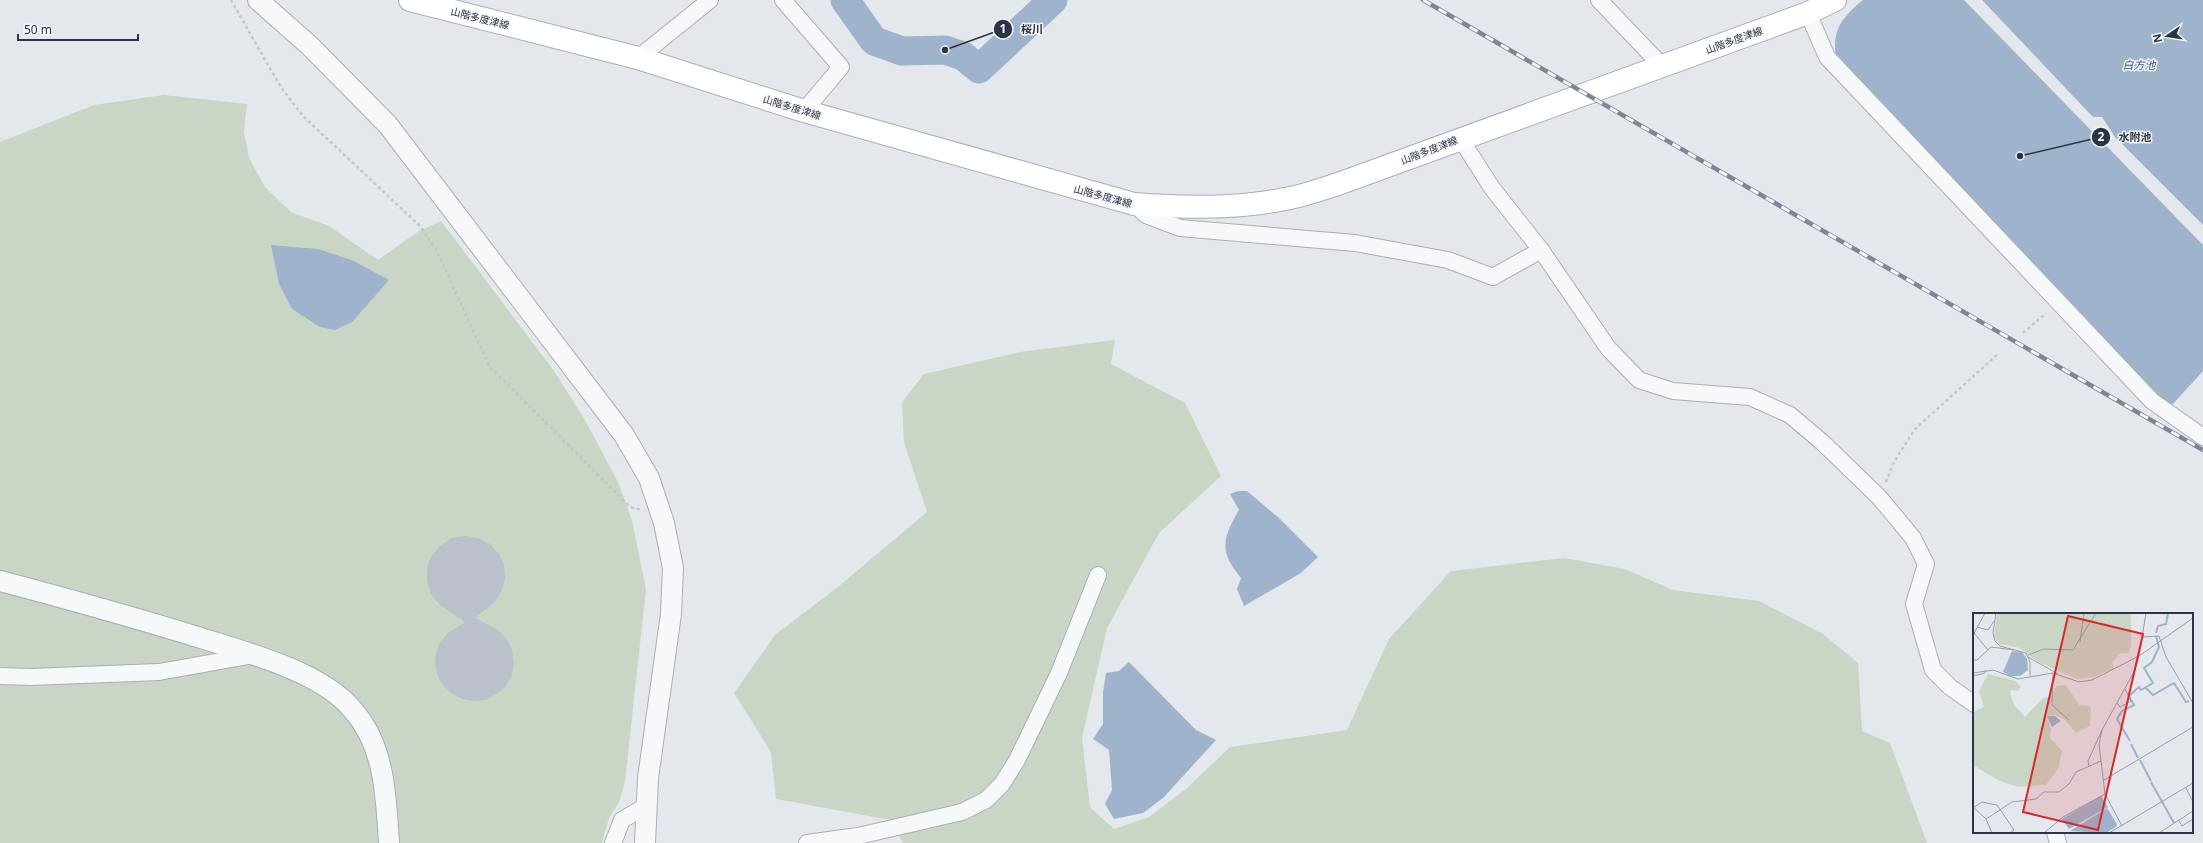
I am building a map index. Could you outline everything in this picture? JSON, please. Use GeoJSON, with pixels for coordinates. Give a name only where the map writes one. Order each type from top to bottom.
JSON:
{"type":"FeatureCollection","features":[{"type":"Feature","properties":{"kind":"main road","name":"山階多度津線"},"geometry":{"type":"LineString","coordinates":[[410,0],[638,58],[804,111],[1134,204],[1188,208],[1238,205],[1290,198],[1338,184],[1460,138],[1808,13],[1835,0]]}},
{"type":"Feature","properties":{"kind":"street"},"geometry":{"type":"LineString","coordinates":[[258,0],[310,46],[388,125],[624,435],[649,478],[661,513],[672,568],[671,614],[646,806],[645,843]]}},
{"type":"Feature","properties":{"kind":"street"},"geometry":{"type":"LineString","coordinates":[[638,58],[710,0]]}},
{"type":"Feature","properties":{"kind":"street"},"geometry":{"type":"LineString","coordinates":[[782,0],[841,67],[804,111]]}},
{"type":"Feature","properties":{"kind":"street"},"geometry":{"type":"LineString","coordinates":[[1599,0],[1662,66]]}},
{"type":"Feature","properties":{"kind":"street"},"geometry":{"type":"LineString","coordinates":[[1808,13],[1827,57],[2152,401],[2203,437]]}},
{"type":"Feature","properties":{"kind":"street"},"geometry":{"type":"LineString","coordinates":[[1460,138],[1492,188],[1541,250],[1608,348],[1639,380],[1673,391],[1750,397],[1790,415],[1822,442],[1880,497],[1913,538],[1926,564],[1914,604],[1933,670],[1950,687],[1973,703]]}},
{"type":"Feature","properties":{"kind":"street"},"geometry":{"type":"LineString","coordinates":[[1134,204],[1146,215],[1180,228],[1355,243],[1448,260],[1493,277],[1541,250]]}},
{"type":"Feature","properties":{"kind":"street"},"geometry":{"type":"LineString","coordinates":[[807,843],[858,836],[962,812],[986,800],[1002,784],[1017,760],[1059,673],[1098,575]]}},
{"type":"Feature","properties":{"kind":"street"},"geometry":{"type":"LineString","coordinates":[[0,581],[144,620],[254,655],[320,682],[337,693],[353,709],[368,731],[378,756],[385,784],[389,843]]}},
{"type":"Feature","properties":{"kind":"street"},"geometry":{"type":"LineString","coordinates":[[0,676],[31,677],[159,672],[254,655]]}},
{"type":"Feature","properties":{"kind":"street"},"geometry":{"type":"LineString","coordinates":[[613,843],[622,820],[646,806]]}},
{"type":"Feature","properties":{"kind":"street"},"geometry":{"type":"LineString","coordinates":[[2055,833],[2058,843]]}},
{"type":"Feature","properties":{"kind":"path"},"geometry":{"type":"LineString","coordinates":[[231,0],[280,86],[303,116],[420,226],[437,251],[489,366],[630,507],[661,513]]}},
{"type":"Feature","properties":{"kind":"path"},"geometry":{"type":"LineString","coordinates":[[2022,333],[2059,302]]}},
{"type":"Feature","properties":{"kind":"path"},"geometry":{"type":"LineString","coordinates":[[1880,497],[1894,462],[1915,429],[1998,354]]}},
{"type":"Feature","properties":{"kind":"green space"},"geometry":{"type":"Polygon","coordinates":[[[164,95],[247,104],[244,132],[249,158],[265,187],[291,212],[329,226],[378,260],[416,233],[441,221],[554,371],[585,420],[618,482],[632,520],[646,589],[625,781],[619,802],[609,818],[602,843],[0,843],[0,142],[94,105],[164,95]]]}},
{"type":"Feature","properties":{"kind":"green space"},"geometry":{"type":"Polygon","coordinates":[[[1115,340],[1111,364],[1185,403],[1221,476],[1159,533],[1107,628],[1082,738],[1090,807],[1114,829],[1149,817],[1186,789],[1230,747],[1347,730],[1389,639],[1451,571],[1564,558],[1625,569],[1673,590],[1759,601],[1823,634],[1858,663],[1862,731],[1890,743],[1927,843],[903,843],[891,820],[776,799],[771,752],[734,693],[775,635],[839,586],[927,512],[904,442],[902,402],[924,374],[1020,352],[1115,340]]]}},
{"type":"Feature","properties":{"kind":"water"},"geometry":{"type":"Polygon","coordinates":[[[1863,0],[1964,0],[2203,245],[2203,371],[2171,406],[2158,401],[1838,66],[1835,45],[1838,29],[1847,14],[1863,0]]]}},
{"type":"Feature","properties":{"kind":"water","name":"白方池"},"geometry":{"type":"Polygon","coordinates":[[[1982,0],[2203,0],[2203,225],[2115,137],[2102,117],[2093,117],[1982,0]]]}},
{"type":"Feature","properties":{"kind":"water"},"geometry":{"type":"Polygon","coordinates":[[[271,245],[318,249],[354,261],[389,280],[352,322],[335,330],[320,327],[292,309],[279,284],[271,245]]]}},
{"type":"Feature","properties":{"kind":"water"},"geometry":{"type":"Polygon","coordinates":[[[1238,491],[1247,491],[1279,518],[1318,557],[1301,573],[1244,606],[1237,589],[1241,578],[1229,560],[1225,545],[1229,529],[1239,510],[1230,494],[1238,491]]]}},
{"type":"Feature","properties":{"kind":"water"},"geometry":{"type":"Polygon","coordinates":[[[1129,662],[1196,730],[1216,740],[1163,798],[1143,813],[1114,819],[1105,804],[1112,790],[1109,750],[1093,739],[1103,724],[1103,692],[1106,673],[1119,671],[1129,662]]]}},
{"type":"Feature","properties":{"kind":"building"},"geometry":{"type":"Polygon","coordinates":[[[465,536],[478,538],[490,544],[499,554],[504,565],[505,578],[502,590],[496,601],[475,618],[498,630],[507,639],[512,650],[514,663],[512,675],[506,686],[497,694],[486,700],[474,701],[462,699],[451,693],[441,683],[436,670],[435,657],[439,644],[448,633],[465,622],[439,604],[431,594],[427,581],[427,567],[432,555],[441,545],[452,538],[465,536]]]}},
{"type":"Feature","properties":{"kind":"waterway"},"geometry":{"type":"LineString","coordinates":[[845,0],[874,41],[902,51],[945,50],[963,56],[979,69],[1053,0]]}},
{"type":"Feature","properties":{"kind":"railway"},"geometry":{"type":"LineString","coordinates":[[1423,0],[2203,450]]}},
{"type":"Feature","properties":{"kind":"place","name":"桜川"},"geometry":{"type":"Point","coordinates":[945,50]}},
{"type":"Feature","properties":{"kind":"place","name":"水附池"},"geometry":{"type":"Point","coordinates":[2020,156]}}]}
